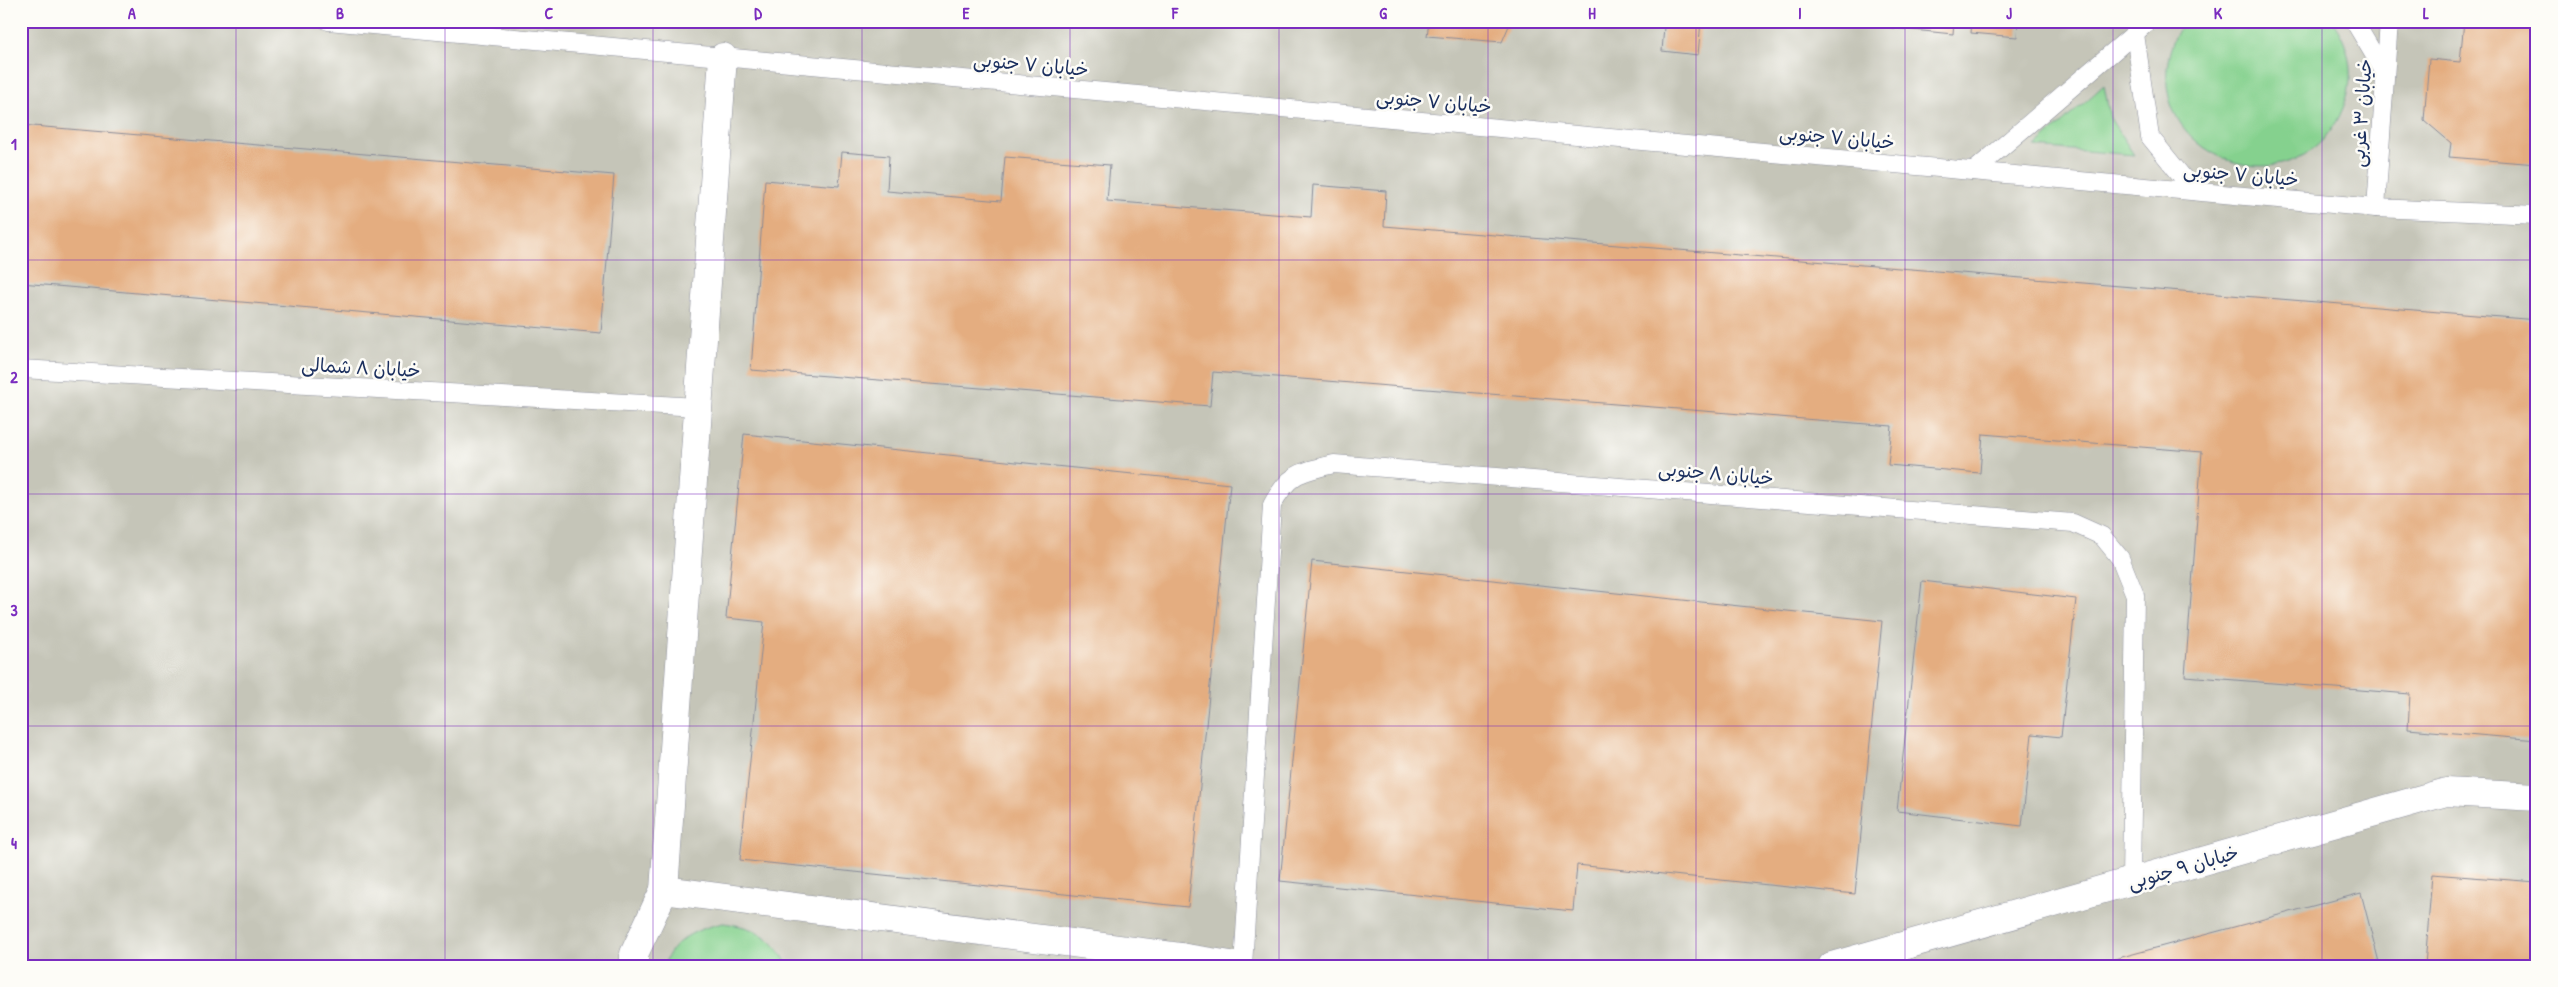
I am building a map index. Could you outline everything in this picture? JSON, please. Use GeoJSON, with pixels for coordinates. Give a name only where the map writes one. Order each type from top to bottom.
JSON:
{"type":"FeatureCollection","features":[{"type":"Feature","properties":{"kind":"street"},"geometry":{"type":"LineString","coordinates":[[634,966],[634,954],[664,890],[723,57]]}},
{"type":"Feature","properties":{"kind":"street","name":"خیابان ۹ جنوبی"},"geometry":{"type":"LineString","coordinates":[[1832,966],[2446,792],[2537,797]]}},
{"type":"Feature","properties":{"kind":"street"},"geometry":{"type":"LineString","coordinates":[[664,890],[1237,966]]}},
{"type":"Feature","properties":{"kind":"street"},"geometry":{"type":"LineString","coordinates":[[1148,966],[1180,957]]}},
{"type":"Feature","properties":{"kind":"lane","name":"خیابان ۷ جنوبی"},"geometry":{"type":"LineString","coordinates":[[328,21],[2376,208],[2537,215]]}},
{"type":"Feature","properties":{"kind":"lane"},"geometry":{"type":"LineString","coordinates":[[1974,171],[2149,21]]}},
{"type":"Feature","properties":{"kind":"lane"},"geometry":{"type":"LineString","coordinates":[[2354,21],[2385,73]]}},
{"type":"Feature","properties":{"kind":"lane","name":"خیابان ۳ غربی"},"geometry":{"type":"LineString","coordinates":[[2376,208],[2389,21]]}},
{"type":"Feature","properties":{"kind":"lane"},"geometry":{"type":"LineString","coordinates":[[2135,34],[2150,137],[2194,191]]}},
{"type":"Feature","properties":{"kind":"lane","name":"خیابان ۸ شمالی"},"geometry":{"type":"LineString","coordinates":[[21,369],[698,407]]}},
{"type":"Feature","properties":{"kind":"lane","name":"خیابان ۸ جنوبی"},"geometry":{"type":"LineString","coordinates":[[1243,966],[1272,505],[1283,484],[1303,471],[1334,464],[2073,523],[2102,536],[2120,558],[2134,595],[2131,881]]}},
{"type":"Feature","properties":{"kind":"shaded area"},"geometry":{"type":"Polygon","coordinates":[[[21,21],[2537,21],[2537,966],[21,966],[21,21]]]}},
{"type":"Feature","properties":{"kind":"green space"},"geometry":{"type":"Polygon","coordinates":[[[2184,21],[2332,21],[2343,39],[2349,59],[2350,80],[2346,100],[2325,137],[2297,159],[2263,166],[2230,161],[2200,144],[2178,118],[2167,85],[2172,45],[2184,21]]]}},
{"type":"Feature","properties":{"kind":"green space"},"geometry":{"type":"Polygon","coordinates":[[[2104,85],[2110,118],[2134,155],[2035,147],[2104,85]]]}},
{"type":"Feature","properties":{"kind":"green space"},"geometry":{"type":"Polygon","coordinates":[[[723,923],[745,927],[762,935],[776,947],[788,966],[664,966],[679,942],[704,928],[723,923]]]}},
{"type":"Feature","properties":{"kind":"building"},"geometry":{"type":"Polygon","coordinates":[[[1429,21],[1511,21],[1502,42],[1427,36],[1429,21]]]}},
{"type":"Feature","properties":{"kind":"building"},"geometry":{"type":"Polygon","coordinates":[[[1607,21],[1701,21],[1698,55],[1662,51],[1664,27],[1607,21]]]}},
{"type":"Feature","properties":{"kind":"building"},"geometry":{"type":"Polygon","coordinates":[[[1823,21],[1954,21],[1953,34],[1823,21]]]}},
{"type":"Feature","properties":{"kind":"building"},"geometry":{"type":"Polygon","coordinates":[[[1972,21],[2018,21],[2017,37],[1971,33],[1972,21]]]}},
{"type":"Feature","properties":{"kind":"building"},"geometry":{"type":"Polygon","coordinates":[[[2464,21],[2537,21],[2537,164],[2449,157],[2451,143],[2424,120],[2429,59],[2460,62],[2464,21]]]}},
{"type":"Feature","properties":{"kind":"building"},"geometry":{"type":"Polygon","coordinates":[[[21,125],[614,175],[601,333],[21,283],[21,125]]]}},
{"type":"Feature","properties":{"kind":"building"},"geometry":{"type":"Polygon","coordinates":[[[842,152],[889,156],[887,191],[1001,201],[1005,157],[1110,165],[1107,201],[1311,217],[1313,185],[1386,191],[1384,226],[2537,320],[2537,740],[2408,729],[2410,694],[2185,676],[2202,452],[1983,434],[1980,473],[1888,465],[1892,426],[1213,372],[1210,406],[751,370],[765,180],[839,186],[842,152]]]}},
{"type":"Feature","properties":{"kind":"building"},"geometry":{"type":"Polygon","coordinates":[[[744,434],[1230,484],[1188,907],[740,860],[764,622],[726,618],[744,434]]]}},
{"type":"Feature","properties":{"kind":"building"},"geometry":{"type":"Polygon","coordinates":[[[1312,561],[1882,621],[1855,894],[1577,865],[1573,911],[1280,881],[1312,561]]]}},
{"type":"Feature","properties":{"kind":"building"},"geometry":{"type":"Polygon","coordinates":[[[1922,581],[2076,599],[2061,737],[2032,734],[2022,826],[1897,811],[1922,581]]]}},
{"type":"Feature","properties":{"kind":"building"},"geometry":{"type":"Polygon","coordinates":[[[2432,874],[2537,882],[2537,966],[2425,966],[2432,874]]]}},
{"type":"Feature","properties":{"kind":"building"},"geometry":{"type":"Polygon","coordinates":[[[2361,893],[2380,966],[2092,966],[2092,965],[2361,893]]]}}]}
